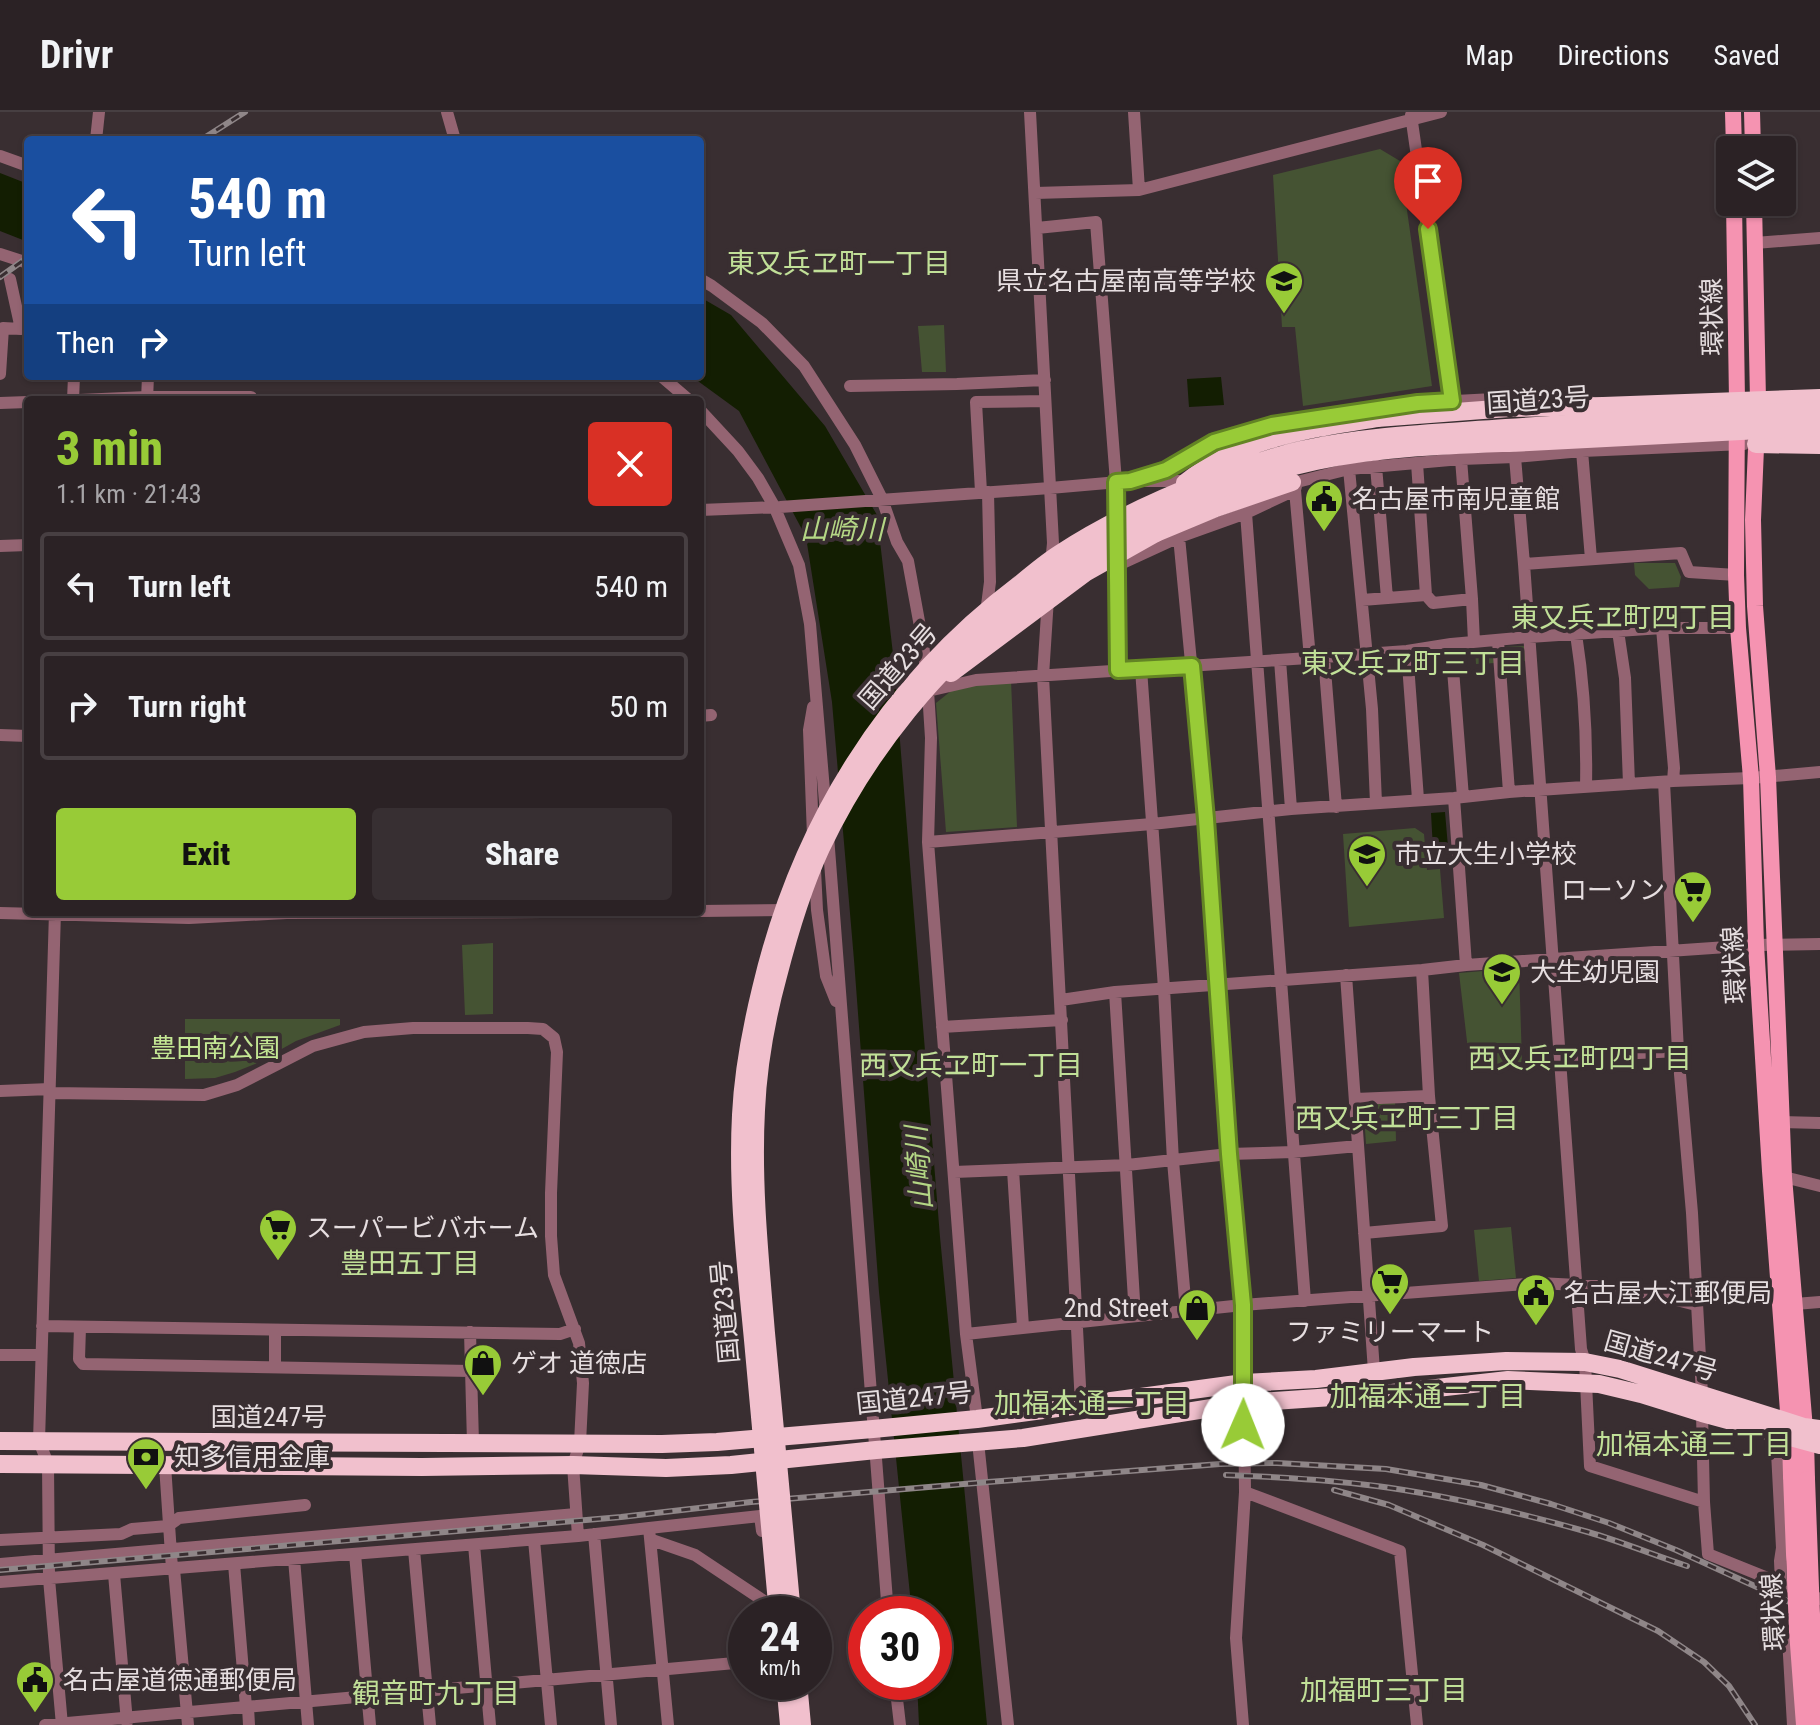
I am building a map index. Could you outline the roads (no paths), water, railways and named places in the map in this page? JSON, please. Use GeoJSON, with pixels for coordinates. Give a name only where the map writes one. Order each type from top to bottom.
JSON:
{"type":"FeatureCollection","features":[{"type":"Feature","properties":{"kind":"highway"},"geometry":{"type":"LineString","coordinates":[[1170,494],[1203,468],[1262,441],[1377,418],[1509,408],[1820,398]]}},
{"type":"Feature","properties":{"kind":"highway","name":"国道23号"},"geometry":{"type":"LineString","coordinates":[[772,1596],[740,1153],[745,1071],[769,954],[806,852],[831,801],[862,750],[897,703],[952,641],[996,601],[1058,555],[1170,494],[1235,470],[1301,450],[1373,439],[1654,418],[1820,411]]}},
{"type":"Feature","properties":{"kind":"highway","name":"国道23号"},"geometry":{"type":"LineString","coordinates":[[790,1596],[760,1266],[755,1167],[756,1107],[763,1044],[785,949],[819,852],[870,761],[926,691],[972,640],[1077,558],[1145,520],[1201,495],[1250,478],[1317,461],[1410,448],[1820,427]]}},
{"type":"Feature","properties":{"kind":"highway"},"geometry":{"type":"LineString","coordinates":[[1746,444],[1820,445]]}},
{"type":"Feature","properties":{"kind":"highway"},"geometry":{"type":"LineString","coordinates":[[926,691],[1085,573],[1156,533],[1216,508],[1295,485]]}},
{"type":"Feature","properties":{"kind":"highway","name":"国道247号"},"geometry":{"type":"LineString","coordinates":[[0,1441],[717,1442],[973,1419],[1244,1383],[1506,1361],[1585,1362],[1620,1369],[1702,1394],[1801,1434]]}},
{"type":"Feature","properties":{"kind":"highway","name":"国道247号"},"geometry":{"type":"LineString","coordinates":[[0,1464],[573,1465],[666,1468],[731,1465],[1023,1438],[1243,1403],[1392,1393],[1508,1380],[1599,1384],[1702,1413],[1801,1434]]}},
{"type":"Feature","properties":{"kind":"highway"},"geometry":{"type":"LineString","coordinates":[[787,1700],[789,1725]]}},
{"type":"Feature","properties":{"kind":"highway"},"geometry":{"type":"LineString","coordinates":[[800,1700],[802,1725]]}},
{"type":"Feature","properties":{"kind":"main road"},"geometry":{"type":"LineString","coordinates":[[1733,112],[1734,136]]}},
{"type":"Feature","properties":{"kind":"main road"},"geometry":{"type":"LineString","coordinates":[[1752,112],[1753,136]]}},
{"type":"Feature","properties":{"kind":"main road","name":"環状線"},"geometry":{"type":"LineString","coordinates":[[1734,216],[1737,400],[1746,444],[1753,520],[1755,606],[1768,777],[1781,1122],[1795,1304],[1801,1434],[1797,1631],[1804,1725]]}},
{"type":"Feature","properties":{"kind":"main road","name":"環状線"},"geometry":{"type":"LineString","coordinates":[[1754,216],[1758,400],[1746,444],[1736,575],[1738,628],[1751,778],[1756,945],[1801,1434]]}},
{"type":"Feature","properties":{"kind":"main road","name":"環状線"},"geometry":{"type":"LineString","coordinates":[[1799,1478],[1819,1725]]}},
{"type":"Feature","properties":{"kind":"street"},"geometry":{"type":"LineString","coordinates":[[96,136],[99,112]]}},
{"type":"Feature","properties":{"kind":"street"},"geometry":{"type":"LineString","coordinates":[[447,112],[454,136]]}},
{"type":"Feature","properties":{"kind":"street"},"geometry":{"type":"LineString","coordinates":[[1030,112],[1052,555],[1043,676],[1081,1405]]}},
{"type":"Feature","properties":{"kind":"street"},"geometry":{"type":"LineString","coordinates":[[1134,112],[1139,190]]}},
{"type":"Feature","properties":{"kind":"street"},"geometry":{"type":"LineString","coordinates":[[1035,193],[1139,190],[1412,116],[1441,112]]}},
{"type":"Feature","properties":{"kind":"street"},"geometry":{"type":"LineString","coordinates":[[1412,116],[1452,401]]}},
{"type":"Feature","properties":{"kind":"street"},"geometry":{"type":"LineString","coordinates":[[0,156],[24,165]]}},
{"type":"Feature","properties":{"kind":"street"},"geometry":{"type":"LineString","coordinates":[[1037,228],[1096,222],[1116,482],[1118,670]]}},
{"type":"Feature","properties":{"kind":"street"},"geometry":{"type":"LineString","coordinates":[[1755,243],[1820,238]]}},
{"type":"Feature","properties":{"kind":"street"},"geometry":{"type":"LineString","coordinates":[[0,254],[24,262]]}},
{"type":"Feature","properties":{"kind":"street"},"geometry":{"type":"LineString","coordinates":[[0,374],[3,328],[21,329],[10,279]]}},
{"type":"Feature","properties":{"kind":"street"},"geometry":{"type":"LineString","coordinates":[[704,281],[762,323],[804,366],[855,445],[908,561],[923,643],[931,724],[928,842],[973,1419]]}},
{"type":"Feature","properties":{"kind":"street"},"geometry":{"type":"LineString","coordinates":[[666,380],[684,396]]}},
{"type":"Feature","properties":{"kind":"street"},"geometry":{"type":"LineString","coordinates":[[850,386],[1045,380]]}},
{"type":"Feature","properties":{"kind":"street"},"geometry":{"type":"LineString","coordinates":[[1130,481],[1166,470],[1214,442],[1272,425],[1418,403],[1452,401],[1570,395],[1603,406]]}},
{"type":"Feature","properties":{"kind":"street"},"geometry":{"type":"LineString","coordinates":[[976,680],[990,582],[976,402],[1045,401]]}},
{"type":"Feature","properties":{"kind":"street"},"geometry":{"type":"LineString","coordinates":[[0,403],[24,402]]}},
{"type":"Feature","properties":{"kind":"street"},"geometry":{"type":"LineString","coordinates":[[704,414],[738,451],[777,506],[799,565],[810,624],[841,1016],[882,1450],[887,1596]]}},
{"type":"Feature","properties":{"kind":"street"},"geometry":{"type":"LineString","coordinates":[[1116,566],[1179,537],[1246,513],[1295,485],[1349,469],[1582,451],[1746,444]]}},
{"type":"Feature","properties":{"kind":"street"},"geometry":{"type":"LineString","coordinates":[[1582,451],[1591,559]]}},
{"type":"Feature","properties":{"kind":"street"},"geometry":{"type":"LineString","coordinates":[[1515,457],[1581,1349],[1585,1362],[1590,1466],[1704,1502]]}},
{"type":"Feature","properties":{"kind":"street"},"geometry":{"type":"LineString","coordinates":[[1461,459],[1474,642]]}},
{"type":"Feature","properties":{"kind":"street"},"geometry":{"type":"LineString","coordinates":[[1417,463],[1426,595],[1433,603],[1472,599]]}},
{"type":"Feature","properties":{"kind":"street"},"geometry":{"type":"LineString","coordinates":[[1376,466],[1387,598]]}},
{"type":"Feature","properties":{"kind":"street"},"geometry":{"type":"LineString","coordinates":[[1349,469],[1368,652],[1376,803]]}},
{"type":"Feature","properties":{"kind":"street"},"geometry":{"type":"LineString","coordinates":[[704,510],[1130,481],[1295,485]]}},
{"type":"Feature","properties":{"kind":"street"},"geometry":{"type":"LineString","coordinates":[[1295,485],[1310,658]]}},
{"type":"Feature","properties":{"kind":"street"},"geometry":{"type":"LineString","coordinates":[[1246,513],[1305,1301]]}},
{"type":"Feature","properties":{"kind":"street"},"geometry":{"type":"LineString","coordinates":[[1179,537],[1206,819],[1229,1154],[1243,1305],[1245,1492],[1236,1638],[1243,1725]]}},
{"type":"Feature","properties":{"kind":"street"},"geometry":{"type":"LineString","coordinates":[[0,546],[24,545]]}},
{"type":"Feature","properties":{"kind":"street"},"geometry":{"type":"LineString","coordinates":[[1524,564],[1681,553],[1689,572],[1736,575]]}},
{"type":"Feature","properties":{"kind":"street"},"geometry":{"type":"LineString","coordinates":[[1362,600],[1426,595]]}},
{"type":"Feature","properties":{"kind":"street"},"geometry":{"type":"LineString","coordinates":[[926,691],[976,680],[1407,651],[1529,637],[1662,628],[1738,628]]}},
{"type":"Feature","properties":{"kind":"street"},"geometry":{"type":"LineString","coordinates":[[1662,628],[1674,768],[1668,782],[1678,1051],[1692,1213],[1702,1394]]}},
{"type":"Feature","properties":{"kind":"street"},"geometry":{"type":"LineString","coordinates":[[1618,631],[1625,678],[1629,784]]}},
{"type":"Feature","properties":{"kind":"street"},"geometry":{"type":"LineString","coordinates":[[1576,634],[1582,668],[1586,787]]}},
{"type":"Feature","properties":{"kind":"street"},"geometry":{"type":"LineString","coordinates":[[1498,641],[1509,792]]}},
{"type":"Feature","properties":{"kind":"street"},"geometry":{"type":"LineString","coordinates":[[1451,644],[1466,965]]}},
{"type":"Feature","properties":{"kind":"street"},"geometry":{"type":"LineString","coordinates":[[1407,651],[1418,799]]}},
{"type":"Feature","properties":{"kind":"street"},"geometry":{"type":"LineString","coordinates":[[1324,657],[1336,807]]}},
{"type":"Feature","properties":{"kind":"street"},"geometry":{"type":"LineString","coordinates":[[1280,660],[1291,809]]}},
{"type":"Feature","properties":{"kind":"street"},"geometry":{"type":"LineString","coordinates":[[1141,669],[1173,1161],[1186,1311]]}},
{"type":"Feature","properties":{"kind":"street"},"geometry":{"type":"LineString","coordinates":[[816,688],[809,730],[817,910],[826,976],[841,1016]]}},
{"type":"Feature","properties":{"kind":"street"},"geometry":{"type":"LineString","coordinates":[[0,735],[24,736]]}},
{"type":"Feature","properties":{"kind":"street"},"geometry":{"type":"LineString","coordinates":[[928,842],[1418,799],[1820,772]]}},
{"type":"Feature","properties":{"kind":"street"},"geometry":{"type":"LineString","coordinates":[[704,911],[817,910]]}},
{"type":"Feature","properties":{"kind":"street"},"geometry":{"type":"LineString","coordinates":[[0,913],[24,913]]}},
{"type":"Feature","properties":{"kind":"street"},"geometry":{"type":"LineString","coordinates":[[55,916],[39,1441],[48,1464],[49,1579],[62,1724]]}},
{"type":"Feature","properties":{"kind":"street"},"geometry":{"type":"LineString","coordinates":[[1061,1000],[1115,992],[1466,965],[1756,945],[1820,944]]}},
{"type":"Feature","properties":{"kind":"street"},"geometry":{"type":"LineString","coordinates":[[1364,1233],[1442,1226],[1429,1096],[1422,970]]}},
{"type":"Feature","properties":{"kind":"street"},"geometry":{"type":"LineString","coordinates":[[1346,975],[1374,1371]]}},
{"type":"Feature","properties":{"kind":"street"},"geometry":{"type":"LineString","coordinates":[[1115,992],[1135,1316]]}},
{"type":"Feature","properties":{"kind":"street"},"geometry":{"type":"LineString","coordinates":[[942,1027],[1062,1020]]}},
{"type":"Feature","properties":{"kind":"street"},"geometry":{"type":"LineString","coordinates":[[0,1091],[204,1095],[237,1085],[313,1046],[364,1032],[413,1028],[543,1029],[554,1038],[557,1052],[551,1193],[554,1275],[579,1343],[583,1383],[580,1443],[573,1465],[578,1536]]}},
{"type":"Feature","properties":{"kind":"street"},"geometry":{"type":"LineString","coordinates":[[1560,1057],[1678,1051]]}},
{"type":"Feature","properties":{"kind":"street"},"geometry":{"type":"LineString","coordinates":[[1355,1099],[1429,1096]]}},
{"type":"Feature","properties":{"kind":"street"},"geometry":{"type":"LineString","coordinates":[[1781,1122],[1820,1123]]}},
{"type":"Feature","properties":{"kind":"street"},"geometry":{"type":"LineString","coordinates":[[954,1172],[1127,1165],[1229,1154],[1358,1146]]}},
{"type":"Feature","properties":{"kind":"street"},"geometry":{"type":"LineString","coordinates":[[1013,1170],[1023,1327]]}},
{"type":"Feature","properties":{"kind":"street"},"geometry":{"type":"LineString","coordinates":[[1784,1177],[1820,1186]]}},
{"type":"Feature","properties":{"kind":"street"},"geometry":{"type":"LineString","coordinates":[[966,1334],[1243,1305],[1539,1283],[1596,1286],[1657,1295],[1696,1305]]}},
{"type":"Feature","properties":{"kind":"street"},"geometry":{"type":"LineString","coordinates":[[1795,1304],[1820,1302]]}},
{"type":"Feature","properties":{"kind":"street"},"geometry":{"type":"LineString","coordinates":[[42,1326],[560,1334],[575,1329]]}},
{"type":"Feature","properties":{"kind":"street"},"geometry":{"type":"LineString","coordinates":[[80,1327],[79,1359],[83,1364],[471,1371]]}},
{"type":"Feature","properties":{"kind":"street"},"geometry":{"type":"LineString","coordinates":[[275,1330],[275,1367]]}},
{"type":"Feature","properties":{"kind":"street"},"geometry":{"type":"LineString","coordinates":[[470,1332],[473,1443]]}},
{"type":"Feature","properties":{"kind":"street"},"geometry":{"type":"LineString","coordinates":[[0,1355],[41,1355]]}},
{"type":"Feature","properties":{"kind":"street"},"geometry":{"type":"LineString","coordinates":[[1702,1413],[1708,1554],[1820,1599]]}},
{"type":"Feature","properties":{"kind":"street"},"geometry":{"type":"LineString","coordinates":[[1781,1583],[1780,1561],[1801,1434]]}},
{"type":"Feature","properties":{"kind":"street"},"geometry":{"type":"LineString","coordinates":[[974,1442],[1008,1725]]}},
{"type":"Feature","properties":{"kind":"street"},"geometry":{"type":"LineString","coordinates":[[165,1465],[168,1526],[188,1718]]}},
{"type":"Feature","properties":{"kind":"street"},"geometry":{"type":"LineString","coordinates":[[1245,1492],[1400,1551],[1417,1725]]}},
{"type":"Feature","properties":{"kind":"street"},"geometry":{"type":"LineString","coordinates":[[0,1540],[121,1534],[132,1529],[168,1526],[179,1518],[305,1505]]}},
{"type":"Feature","properties":{"kind":"street"},"geometry":{"type":"LineString","coordinates":[[0,1564],[576,1514]]}},
{"type":"Feature","properties":{"kind":"street"},"geometry":{"type":"LineString","coordinates":[[0,1582],[594,1534],[650,1534],[760,1516],[771,1596]]}},
{"type":"Feature","properties":{"kind":"street"},"geometry":{"type":"LineString","coordinates":[[594,1534],[611,1725]]}},
{"type":"Feature","properties":{"kind":"street"},"geometry":{"type":"LineString","coordinates":[[650,1534],[695,1555],[752,1596]]}},
{"type":"Feature","properties":{"kind":"street"},"geometry":{"type":"LineString","coordinates":[[650,1534],[668,1725]]}},
{"type":"Feature","properties":{"kind":"street"},"geometry":{"type":"LineString","coordinates":[[534,1540],[551,1725]]}},
{"type":"Feature","properties":{"kind":"street"},"geometry":{"type":"LineString","coordinates":[[474,1545],[490,1725]]}},
{"type":"Feature","properties":{"kind":"street"},"geometry":{"type":"LineString","coordinates":[[414,1550],[430,1725]]}},
{"type":"Feature","properties":{"kind":"street"},"geometry":{"type":"LineString","coordinates":[[355,1554],[370,1725]]}},
{"type":"Feature","properties":{"kind":"street"},"geometry":{"type":"LineString","coordinates":[[294,1559],[308,1725]]}},
{"type":"Feature","properties":{"kind":"street"},"geometry":{"type":"LineString","coordinates":[[234,1564],[249,1725]]}},
{"type":"Feature","properties":{"kind":"street"},"geometry":{"type":"LineString","coordinates":[[114,1574],[127,1721]]}},
{"type":"Feature","properties":{"kind":"street"},"geometry":{"type":"LineString","coordinates":[[1788,1638],[1793,1725]]}},
{"type":"Feature","properties":{"kind":"street"},"geometry":{"type":"LineString","coordinates":[[45,1725],[188,1718],[247,1707],[728,1664]]}},
{"type":"Feature","properties":{"kind":"street"},"geometry":{"type":"LineString","coordinates":[[1790,1672],[1820,1670]]}},
{"type":"Feature","properties":{"kind":"street"},"geometry":{"type":"LineString","coordinates":[[779,1700],[781,1725]]}},
{"type":"Feature","properties":{"kind":"street"},"geometry":{"type":"LineString","coordinates":[[897,1700],[900,1725]]}},
{"type":"Feature","properties":{"kind":"water"},"geometry":{"type":"Polygon","coordinates":[[[0,173],[24,182],[24,240],[0,231],[0,173]]]}},
{"type":"Feature","properties":{"kind":"water","name":"山崎川"},"geometry":{"type":"Polygon","coordinates":[[[704,299],[731,315],[825,426],[877,515],[893,654],[940,1237],[987,1725],[919,1725],[918,1700],[952,1700],[952,1596],[910,1596],[879,1292],[832,702],[806,537],[739,411],[696,380],[704,380],[704,299]]]}},
{"type":"Feature","properties":{"kind":"water"},"geometry":{"type":"Polygon","coordinates":[[[1221,377],[1224,405],[1189,407],[1187,379],[1221,377]]]}},
{"type":"Feature","properties":{"kind":"water"},"geometry":{"type":"Polygon","coordinates":[[[1445,812],[1448,847],[1433,849],[1431,813],[1445,812]]]}},
{"type":"Feature","properties":{"kind":"railway"},"geometry":{"type":"LineString","coordinates":[[207,136],[245,112]]}},
{"type":"Feature","properties":{"kind":"railway"},"geometry":{"type":"LineString","coordinates":[[0,277],[24,260]]}},
{"type":"Feature","properties":{"kind":"railway"},"geometry":{"type":"LineString","coordinates":[[0,1570],[988,1482],[1220,1464],[1277,1463],[1386,1469],[1481,1485],[1551,1504],[1676,1550],[1820,1616]]}},
{"type":"Feature","properties":{"kind":"railway"},"geometry":{"type":"LineString","coordinates":[[1226,1475],[1350,1483],[1441,1497],[1588,1532],[1687,1566]]}},
{"type":"Feature","properties":{"kind":"railway"},"geometry":{"type":"LineString","coordinates":[[1334,1490],[1389,1505],[1483,1545],[1658,1631],[1704,1662],[1729,1686],[1755,1725]]}},
{"type":"Feature","properties":{"kind":"place","name":"県立名古屋南高等学校"},"geometry":{"type":"Point","coordinates":[1284,315]}},
{"type":"Feature","properties":{"kind":"place","name":"名古屋市南児童館"},"geometry":{"type":"Point","coordinates":[1324,533]}},
{"type":"Feature","properties":{"kind":"place","name":"市立大生小学校"},"geometry":{"type":"Point","coordinates":[1367,888]}},
{"type":"Feature","properties":{"kind":"place","name":"ローソン"},"geometry":{"type":"Point","coordinates":[1693,924]}},
{"type":"Feature","properties":{"kind":"place","name":"大生幼児園"},"geometry":{"type":"Point","coordinates":[1502,1006]}},
{"type":"Feature","properties":{"kind":"place","name":"スーパービバホーム"},"geometry":{"type":"Point","coordinates":[278,1262]}},
{"type":"Feature","properties":{"kind":"place","name":"ファミリーマート"},"geometry":{"type":"Point","coordinates":[1390,1316]}},
{"type":"Feature","properties":{"kind":"place","name":"名古屋大江郵便局"},"geometry":{"type":"Point","coordinates":[1536,1327]}},
{"type":"Feature","properties":{"kind":"place","name":"2nd Street"},"geometry":{"type":"Point","coordinates":[1197,1342]}},
{"type":"Feature","properties":{"kind":"place","name":"ゲオ 道徳店"},"geometry":{"type":"Point","coordinates":[483,1397]}},
{"type":"Feature","properties":{"kind":"place","name":"知多信用金庫"},"geometry":{"type":"Point","coordinates":[146,1491]}},
{"type":"Feature","properties":{"kind":"place","name":"名古屋道徳通郵便局"},"geometry":{"type":"Point","coordinates":[35,1714]}},
{"type":"Feature","properties":{"kind":"district","name":"東又兵ヱ町一丁目"},"geometry":{"type":"Point","coordinates":[839,263]}},
{"type":"Feature","properties":{"kind":"district","name":"東又兵ヱ町四丁目"},"geometry":{"type":"Point","coordinates":[1623,617]}},
{"type":"Feature","properties":{"kind":"district","name":"東又兵ヱ町三丁目"},"geometry":{"type":"Point","coordinates":[1413,663]}},
{"type":"Feature","properties":{"kind":"district","name":"西又兵ヱ町四丁目"},"geometry":{"type":"Point","coordinates":[1580,1058]}},
{"type":"Feature","properties":{"kind":"district","name":"西又兵ヱ町一丁目"},"geometry":{"type":"Point","coordinates":[971,1065]}},
{"type":"Feature","properties":{"kind":"district","name":"西又兵ヱ町三丁目"},"geometry":{"type":"Point","coordinates":[1407,1118]}},
{"type":"Feature","properties":{"kind":"district","name":"豊田五丁目"},"geometry":{"type":"Point","coordinates":[410,1263]}},
{"type":"Feature","properties":{"kind":"district","name":"加福本通二丁目"},"geometry":{"type":"Point","coordinates":[1428,1396]}},
{"type":"Feature","properties":{"kind":"district","name":"加福本通一丁目"},"geometry":{"type":"Point","coordinates":[1092,1403]}},
{"type":"Feature","properties":{"kind":"district","name":"加福本通三丁目"},"geometry":{"type":"Point","coordinates":[1694,1444]}},
{"type":"Feature","properties":{"kind":"district","name":"加福町三丁目"},"geometry":{"type":"Point","coordinates":[1384,1690]}},
{"type":"Feature","properties":{"kind":"district","name":"観音町九丁目"},"geometry":{"type":"Point","coordinates":[436,1693]}},
{"type":"Feature","properties":{"kind":"park label","name":"豊田南公園"},"geometry":{"type":"Point","coordinates":[215,1048]}}]}
